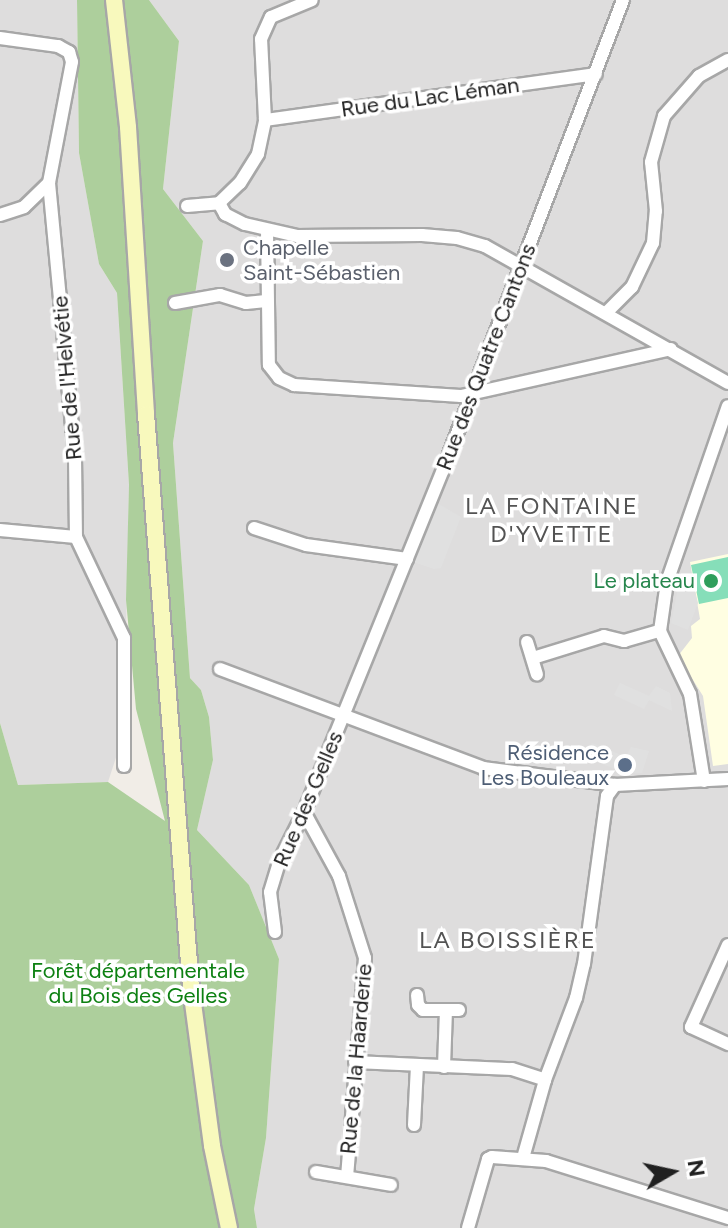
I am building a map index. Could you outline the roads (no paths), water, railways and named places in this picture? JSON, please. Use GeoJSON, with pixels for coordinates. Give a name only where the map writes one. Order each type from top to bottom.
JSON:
{"type":"FeatureCollection","features":[{"type":"Feature","properties":{"kind":"main road"},"geometry":{"type":"LineString","coordinates":[[114,0],[129,141],[146,414],[191,988],[212,1146],[229,1228]]}},
{"type":"Feature","properties":{"kind":"street"},"geometry":{"type":"LineString","coordinates":[[187,206],[219,203],[240,183],[258,154],[265,120],[261,39],[271,17],[288,3],[312,0]]}},
{"type":"Feature","properties":{"kind":"street","name":"Rue des Quatre Cantons"},"geometry":{"type":"LineString","coordinates":[[344,713],[473,394],[623,0]]}},
{"type":"Feature","properties":{"kind":"street","name":"Rue de l'Helvétie"},"geometry":{"type":"LineString","coordinates":[[0,38],[58,46],[69,52],[72,62],[49,183],[75,457],[76,537],[124,638],[124,766]]}},
{"type":"Feature","properties":{"kind":"street"},"geometry":{"type":"LineString","coordinates":[[606,313],[632,287],[653,243],[656,211],[651,162],[664,116],[699,76],[728,60]]}},
{"type":"Feature","properties":{"kind":"street","name":"Rue du Lac Léman"},"geometry":{"type":"LineString","coordinates":[[265,120],[596,74]]}},
{"type":"Feature","properties":{"kind":"street"},"geometry":{"type":"LineString","coordinates":[[0,215],[24,207],[49,183]]}},
{"type":"Feature","properties":{"kind":"street"},"geometry":{"type":"LineString","coordinates":[[219,203],[225,214],[267,230],[297,236],[422,235],[457,238],[521,264],[728,383]]}},
{"type":"Feature","properties":{"kind":"street"},"geometry":{"type":"LineString","coordinates":[[267,230],[269,365],[279,378],[294,385],[473,394],[671,349]]}},
{"type":"Feature","properties":{"kind":"street"},"geometry":{"type":"LineString","coordinates":[[175,303],[220,295],[246,303],[266,301]]}},
{"type":"Feature","properties":{"kind":"street"},"geometry":{"type":"LineString","coordinates":[[704,781],[690,694],[660,631],[667,582],[728,406]]}},
{"type":"Feature","properties":{"kind":"street"},"geometry":{"type":"LineString","coordinates":[[254,528],[306,545],[407,559]]}},
{"type":"Feature","properties":{"kind":"street"},"geometry":{"type":"LineString","coordinates":[[0,530],[76,537]]}},
{"type":"Feature","properties":{"kind":"street"},"geometry":{"type":"LineString","coordinates":[[533,658],[604,636],[624,641],[660,631]]}},
{"type":"Feature","properties":{"kind":"street"},"geometry":{"type":"LineString","coordinates":[[527,642],[537,675]]}},
{"type":"Feature","properties":{"kind":"street"},"geometry":{"type":"LineString","coordinates":[[220,669],[344,713],[483,768],[615,785],[728,779]]}},
{"type":"Feature","properties":{"kind":"street","name":"Rue des Gelles"},"geometry":{"type":"LineString","coordinates":[[275,932],[270,892],[279,862],[304,812],[344,713]]}},
{"type":"Feature","properties":{"kind":"street"},"geometry":{"type":"LineString","coordinates":[[523,1158],[545,1080],[579,987],[607,796],[615,785]]}},
{"type":"Feature","properties":{"kind":"street","name":"Rue de la Haarderie"},"geometry":{"type":"LineString","coordinates":[[304,812],[339,876],[362,944],[365,976],[347,1175]]}},
{"type":"Feature","properties":{"kind":"street"},"geometry":{"type":"LineString","coordinates":[[728,945],[691,1027],[728,1044]]}},
{"type":"Feature","properties":{"kind":"street"},"geometry":{"type":"LineString","coordinates":[[417,995],[418,1005],[423,1010],[452,1010],[444,1067]]}},
{"type":"Feature","properties":{"kind":"street"},"geometry":{"type":"LineString","coordinates":[[355,1062],[512,1069],[545,1080]]}},
{"type":"Feature","properties":{"kind":"street"},"geometry":{"type":"LineString","coordinates":[[414,1125],[417,1065]]}},
{"type":"Feature","properties":{"kind":"street"},"geometry":{"type":"LineString","coordinates":[[468,1228],[488,1159],[546,1161],[728,1218]]}},
{"type":"Feature","properties":{"kind":"street","name":"Rue de la Haarderie"},"geometry":{"type":"LineString","coordinates":[[316,1172],[391,1185]]}},
{"type":"Feature","properties":{"kind":"place","name":"Chapelle Saint-Sébastien"},"geometry":{"type":"Point","coordinates":[227,260]}},
{"type":"Feature","properties":{"kind":"place","name":"Le plateau"},"geometry":{"type":"Point","coordinates":[711,581]}},
{"type":"Feature","properties":{"kind":"place","name":"Résidence Les Bouleaux"},"geometry":{"type":"Point","coordinates":[625,765]}},
{"type":"Feature","properties":{"kind":"district","name":"LA FONTAINE D'YVETTE"},"geometry":{"type":"Point","coordinates":[552,520]}},
{"type":"Feature","properties":{"kind":"district","name":"LA BOISSIÈRE"},"geometry":{"type":"Point","coordinates":[508,940]}},
{"type":"Feature","properties":{"kind":"park label","name":"Forêt départementale du Bois des Gelles"},"geometry":{"type":"Point","coordinates":[138,982]}}]}
